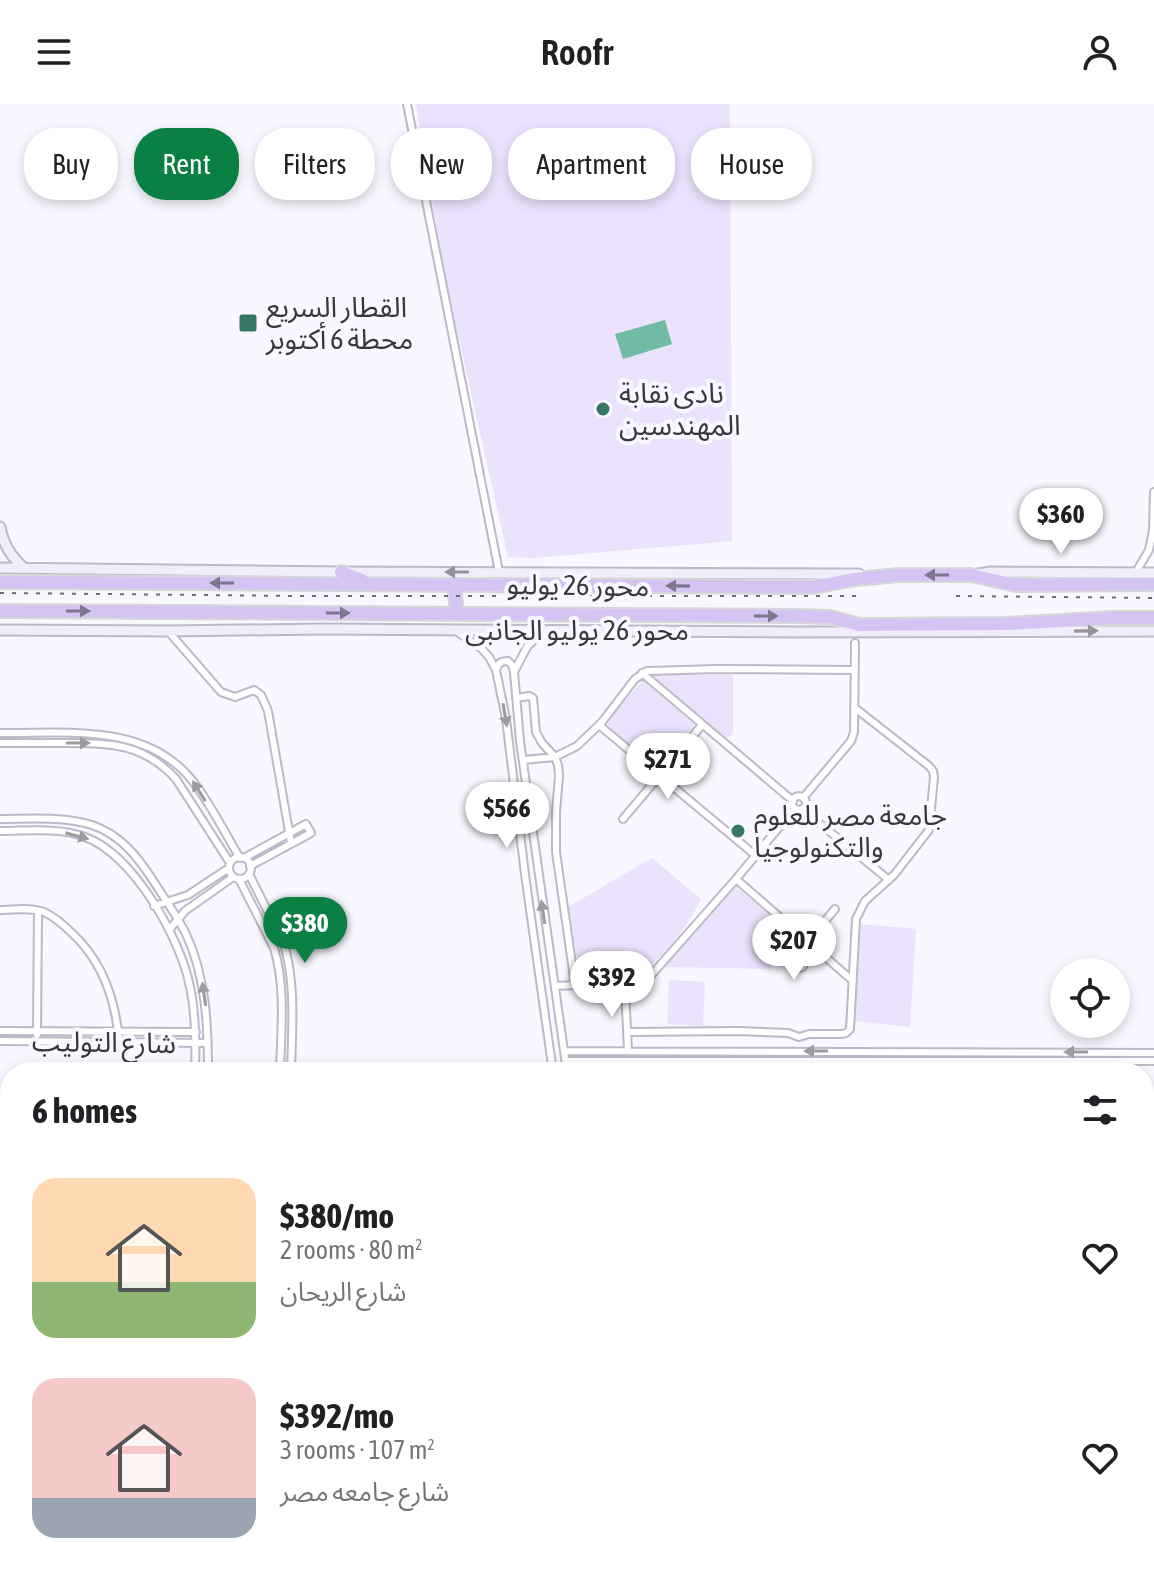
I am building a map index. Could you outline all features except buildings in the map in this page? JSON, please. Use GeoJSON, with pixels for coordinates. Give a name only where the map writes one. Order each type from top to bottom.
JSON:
{"type":"FeatureCollection","features":[{"type":"Feature","properties":{"kind":"highway"},"geometry":{"type":"LineString","coordinates":[[341,572],[369,583]]}},
{"type":"Feature","properties":{"kind":"highway","name":"محور 26 يوليو"},"geometry":{"type":"LineString","coordinates":[[0,582],[454,584],[762,581],[814,587],[899,575],[971,575],[1016,585],[1154,584]]}},
{"type":"Feature","properties":{"kind":"highway"},"geometry":{"type":"LineString","coordinates":[[454,584],[457,614]]}},
{"type":"Feature","properties":{"kind":"highway","name":"محور 26 يوليو"},"geometry":{"type":"LineString","coordinates":[[0,611],[794,616],[830,617],[859,625],[953,627],[1154,618]]}},
{"type":"Feature","properties":{"kind":"highway"},"geometry":{"type":"LineString","coordinates":[[794,616],[794,632]]}},
{"type":"Feature","properties":{"kind":"main road"},"geometry":{"type":"LineString","coordinates":[[0,527],[3,549],[24,568]]}},
{"type":"Feature","properties":{"kind":"main road","name":"محور 26 يوليو الجانبى"},"geometry":{"type":"LineString","coordinates":[[0,568],[499,572],[762,581]]}},
{"type":"Feature","properties":{"kind":"main road"},"geometry":{"type":"LineString","coordinates":[[971,575],[988,572],[1154,573]]}},
{"type":"Feature","properties":{"kind":"main road","name":"محور 26 يوليو الجانبى"},"geometry":{"type":"LineString","coordinates":[[0,630],[794,632],[953,627],[1154,631]]}},
{"type":"Feature","properties":{"kind":"street"},"geometry":{"type":"LineString","coordinates":[[407,104],[499,572]]}},
{"type":"Feature","properties":{"kind":"street"},"geometry":{"type":"LineString","coordinates":[[1135,573],[1149,550],[1154,492]]}},
{"type":"Feature","properties":{"kind":"street"},"geometry":{"type":"LineString","coordinates":[[453,629],[482,649],[496,670],[506,719],[552,1062]]}},
{"type":"Feature","properties":{"kind":"street"},"geometry":{"type":"LineString","coordinates":[[514,672],[527,647],[554,629]]}},
{"type":"Feature","properties":{"kind":"street"},"geometry":{"type":"LineString","coordinates":[[168,631],[221,692],[235,697],[254,690],[261,695],[268,711],[291,843]]}},
{"type":"Feature","properties":{"kind":"street"},"geometry":{"type":"LineString","coordinates":[[803,798],[851,741],[855,708],[855,643]]}},
{"type":"Feature","properties":{"kind":"street"},"geometry":{"type":"LineString","coordinates":[[496,670],[498,664],[508,661],[514,672],[523,760],[566,1061],[1154,1061]]}},
{"type":"Feature","properties":{"kind":"street"},"geometry":{"type":"LineString","coordinates":[[523,760],[555,757],[582,742],[642,673],[717,669],[854,670]]}},
{"type":"Feature","properties":{"kind":"street"},"geometry":{"type":"LineString","coordinates":[[642,673],[889,880]]}},
{"type":"Feature","properties":{"kind":"street"},"geometry":{"type":"LineString","coordinates":[[516,698],[533,698],[536,732],[555,757],[559,776],[556,852],[575,985]]}},
{"type":"Feature","properties":{"kind":"street"},"geometry":{"type":"LineString","coordinates":[[628,1032],[738,1031],[788,1033],[799,1037],[846,1033],[852,1026],[856,919],[865,901],[889,880],[929,830],[933,771],[855,708]]}},
{"type":"Feature","properties":{"kind":"street"},"geometry":{"type":"LineString","coordinates":[[599,725],[755,855]]}},
{"type":"Feature","properties":{"kind":"street"},"geometry":{"type":"LineString","coordinates":[[623,819],[702,725]]}},
{"type":"Feature","properties":{"kind":"street"},"geometry":{"type":"LineString","coordinates":[[0,733],[110,735],[146,744],[174,761],[193,781],[250,866]]}},
{"type":"Feature","properties":{"kind":"street"},"geometry":{"type":"LineString","coordinates":[[0,743],[108,743],[142,752],[167,769],[184,789],[230,865],[274,948],[282,995],[280,1062]]}},
{"type":"Feature","properties":{"kind":"street"},"geometry":{"type":"LineString","coordinates":[[157,761],[162,753]]}},
{"type":"Feature","properties":{"kind":"street"},"geometry":{"type":"LineString","coordinates":[[797,806],[796,797],[803,798]]}},
{"type":"Feature","properties":{"kind":"street"},"geometry":{"type":"LineString","coordinates":[[555,986],[625,988],[639,985],[654,972],[797,806],[806,802],[803,798]]}},
{"type":"Feature","properties":{"kind":"street"},"geometry":{"type":"LineString","coordinates":[[0,819],[75,821],[91,825],[107,831],[140,861],[177,918],[198,965],[205,996],[208,1062]]}},
{"type":"Feature","properties":{"kind":"street"},"geometry":{"type":"LineString","coordinates":[[22,831],[23,819]]}},
{"type":"Feature","properties":{"kind":"street"},"geometry":{"type":"LineString","coordinates":[[47,831],[48,820]]}},
{"type":"Feature","properties":{"kind":"street"},"geometry":{"type":"LineString","coordinates":[[154,906],[188,895],[235,859],[306,824],[311,833],[250,866]]}},
{"type":"Feature","properties":{"kind":"street"},"geometry":{"type":"LineString","coordinates":[[0,831],[73,833],[113,852],[130,871],[169,930],[187,972],[193,1003],[195,1062]]}},
{"type":"Feature","properties":{"kind":"street"},"geometry":{"type":"LineString","coordinates":[[250,866],[249,874],[284,944],[292,976],[291,1062]]}},
{"type":"Feature","properties":{"kind":"street"},"geometry":{"type":"LineString","coordinates":[[169,930],[193,904],[236,878],[245,878],[249,874]]}},
{"type":"Feature","properties":{"kind":"street"},"geometry":{"type":"LineString","coordinates":[[736,879],[853,981]]}},
{"type":"Feature","properties":{"kind":"street"},"geometry":{"type":"LineString","coordinates":[[796,932],[795,963],[800,968],[805,963],[808,941],[835,909]]}},
{"type":"Feature","properties":{"kind":"street"},"geometry":{"type":"LineString","coordinates":[[0,910],[46,913],[68,929],[94,958],[110,993],[119,1042]]}},
{"type":"Feature","properties":{"kind":"street"},"geometry":{"type":"LineString","coordinates":[[37,1041],[38,911]]}},
{"type":"Feature","properties":{"kind":"street"},"geometry":{"type":"LineString","coordinates":[[625,988],[628,1050]]}},
{"type":"Feature","properties":{"kind":"street"},"geometry":{"type":"LineString","coordinates":[[282,995],[292,995]]}},
{"type":"Feature","properties":{"kind":"street","name":"شارع التوليب"},"geometry":{"type":"LineString","coordinates":[[0,1031],[207,1032]]}},
{"type":"Feature","properties":{"kind":"street","name":"شارع التوليب"},"geometry":{"type":"LineString","coordinates":[[0,1041],[208,1043]]}},
{"type":"Feature","properties":{"kind":"street"},"geometry":{"type":"LineString","coordinates":[[564,1051],[1154,1053]]}},
{"type":"Feature","properties":{"kind":"shaded area","name":"نادى نقابة المهندسين"},"geometry":{"type":"Polygon","coordinates":[[[416,104],[730,104],[730,128],[691,128],[691,200],[730,200],[732,541],[534,558],[508,557],[445,277],[432,200],[492,200],[492,128],[420,128],[416,104]]]}},
{"type":"Feature","properties":{"kind":"shaded area"},"geometry":{"type":"Polygon","coordinates":[[[665,320],[672,344],[623,359],[615,334],[665,320]]]}},
{"type":"Feature","properties":{"kind":"shaded area"},"geometry":{"type":"Polygon","coordinates":[[[650,674],[733,675],[733,734],[724,741],[649,677],[650,674]]]}},
{"type":"Feature","properties":{"kind":"shaded area"},"geometry":{"type":"Polygon","coordinates":[[[643,680],[695,725],[657,768],[610,731],[607,721],[643,680]]]}},
{"type":"Feature","properties":{"kind":"shaded area"},"geometry":{"type":"Polygon","coordinates":[[[652,858],[701,899],[695,910],[671,945],[640,973],[618,981],[585,979],[579,973],[568,907],[652,858]]]}},
{"type":"Feature","properties":{"kind":"shaded area"},"geometry":{"type":"Polygon","coordinates":[[[736,887],[789,930],[786,954],[773,956],[771,969],[662,967],[736,887]]]}},
{"type":"Feature","properties":{"kind":"shaded area"},"geometry":{"type":"Polygon","coordinates":[[[860,924],[916,929],[910,1027],[854,1021],[860,924]]]}},
{"type":"Feature","properties":{"kind":"shaded area"},"geometry":{"type":"Polygon","coordinates":[[[669,980],[705,982],[703,1026],[667,1024],[669,980]]]}},
{"type":"Feature","properties":{"kind":"railway"},"geometry":{"type":"LineString","coordinates":[[0,593],[856,596]]}},
{"type":"Feature","properties":{"kind":"railway"},"geometry":{"type":"LineString","coordinates":[[956,596],[1154,598]]}},
{"type":"Feature","properties":{"kind":"place","name":"القطار السريع محطة 6 أكتوبر"},"geometry":{"type":"Point","coordinates":[248,323]}},
{"type":"Feature","properties":{"kind":"place","name":"نادى نقابة المهندسين"},"geometry":{"type":"Point","coordinates":[603,409]}},
{"type":"Feature","properties":{"kind":"place","name":"جامعة مصر للعلوم والتكنولوجيا"},"geometry":{"type":"Point","coordinates":[738,831]}}]}
